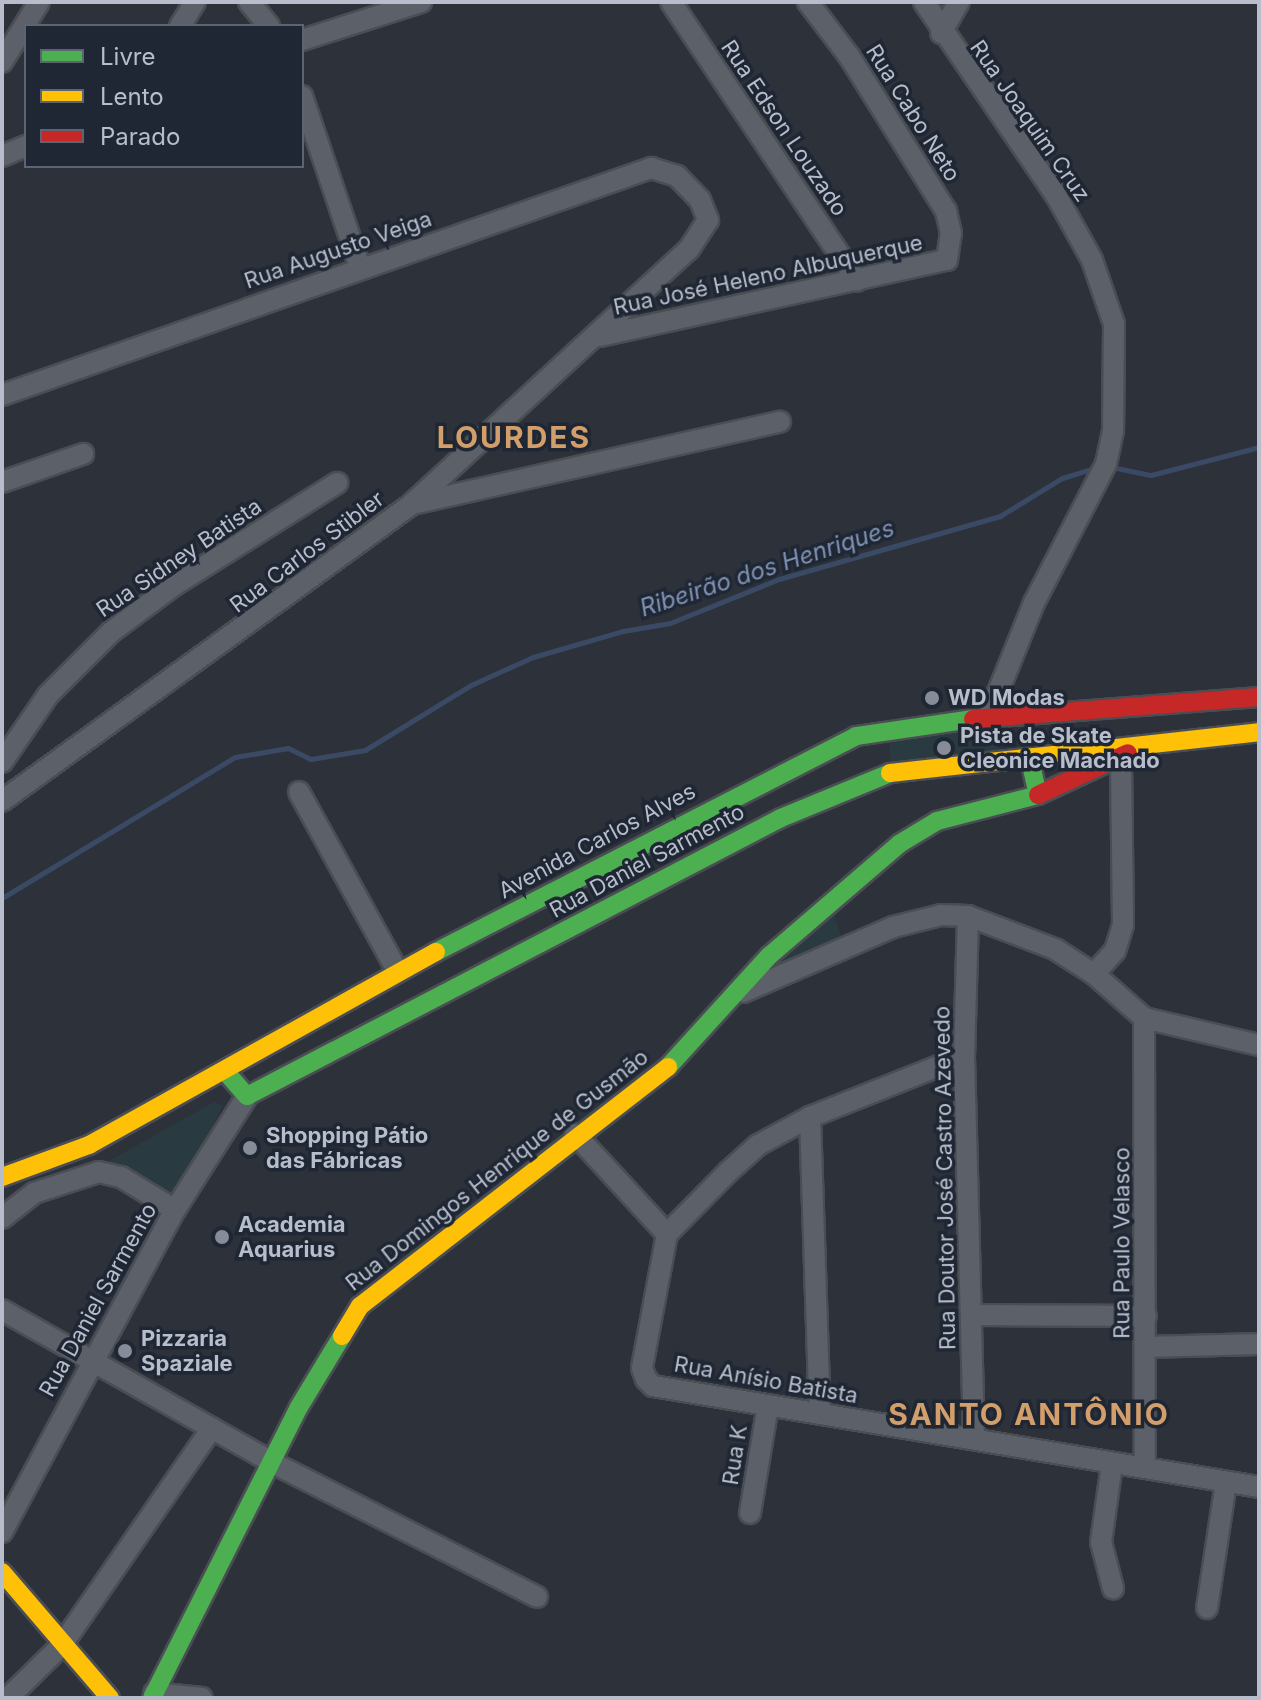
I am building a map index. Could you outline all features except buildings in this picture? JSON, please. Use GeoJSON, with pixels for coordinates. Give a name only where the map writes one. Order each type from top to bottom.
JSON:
{"type":"FeatureCollection","features":[{"type":"Feature","properties":{"kind":"street"},"geometry":{"type":"LineString","coordinates":[[25,24],[39,2]]}},
{"type":"Feature","properties":{"kind":"street"},"geometry":{"type":"LineString","coordinates":[[181,24],[195,2]]}},
{"type":"Feature","properties":{"kind":"street"},"geometry":{"type":"LineString","coordinates":[[249,2],[267,24]]}},
{"type":"Feature","properties":{"kind":"street"},"geometry":{"type":"LineString","coordinates":[[304,39],[421,2]]}},
{"type":"Feature","properties":{"kind":"street","name":"Rua Edson Louzado"},"geometry":{"type":"LineString","coordinates":[[671,2],[857,281]]}},
{"type":"Feature","properties":{"kind":"street","name":"Rua Cabo Neto"},"geometry":{"type":"LineString","coordinates":[[808,2],[849,56],[946,211],[951,233],[947,260]]}},
{"type":"Feature","properties":{"kind":"street","name":"Rua Joaquim Cruz"},"geometry":{"type":"LineString","coordinates":[[924,2],[941,33],[1057,197],[1106,292],[1114,324],[1109,453],[1098,488],[1034,603],[988,717]]}},
{"type":"Feature","properties":{"kind":"street"},"geometry":{"type":"LineString","coordinates":[[941,33],[959,2]]}},
{"type":"Feature","properties":{"kind":"street"},"geometry":{"type":"LineString","coordinates":[[2,62],[24,26]]}},
{"type":"Feature","properties":{"kind":"street"},"geometry":{"type":"LineString","coordinates":[[304,102],[360,267]]}},
{"type":"Feature","properties":{"kind":"street"},"geometry":{"type":"LineString","coordinates":[[2,156],[24,147]]}},
{"type":"Feature","properties":{"kind":"street","name":"Rua Augusto Veiga"},"geometry":{"type":"LineString","coordinates":[[2,395],[360,267],[651,168],[669,170],[688,185],[706,211],[705,229],[599,336]]}},
{"type":"Feature","properties":{"kind":"street","name":"Rua José Heleno Albuquerque"},"geometry":{"type":"LineString","coordinates":[[599,336],[947,260]]}},
{"type":"Feature","properties":{"kind":"street"},"geometry":{"type":"LineString","coordinates":[[412,504],[599,336]]}},
{"type":"Feature","properties":{"kind":"street","name":"Rua Carlos Stibler"},"geometry":{"type":"LineString","coordinates":[[2,801],[412,504],[780,422]]}},
{"type":"Feature","properties":{"kind":"street"},"geometry":{"type":"LineString","coordinates":[[2,482],[83,454]]}},
{"type":"Feature","properties":{"kind":"street","name":"Rua Sidney Batista"},"geometry":{"type":"LineString","coordinates":[[2,762],[48,695],[111,632],[173,586],[337,483]]}},
{"type":"Feature","properties":{"kind":"street","name":"Avenida Carlos Alves"},"geometry":{"type":"LineString","coordinates":[[2,1177],[89,1145],[398,972],[856,736],[988,717],[1259,697]]}},
{"type":"Feature","properties":{"kind":"street"},"geometry":{"type":"LineString","coordinates":[[1145,745],[1259,732]]}},
{"type":"Feature","properties":{"kind":"street","name":"Rua Daniel Sarmento"},"geometry":{"type":"LineString","coordinates":[[2,1532],[89,1363],[175,1210],[247,1096],[287,1078],[829,794],[900,770],[1145,745]]}},
{"type":"Feature","properties":{"kind":"street","name":"Rua Domingos Henrique de Gusmão"},"geometry":{"type":"LineString","coordinates":[[153,1696],[327,1355],[360,1306],[575,1134],[680,1058],[769,956],[834,896],[917,831],[961,813],[1038,795],[1145,745]]}},
{"type":"Feature","properties":{"kind":"street"},"geometry":{"type":"LineString","coordinates":[[1094,974],[1115,951],[1123,924],[1121,756]]}},
{"type":"Feature","properties":{"kind":"street"},"geometry":{"type":"LineString","coordinates":[[1029,757],[1038,795]]}},
{"type":"Feature","properties":{"kind":"street"},"geometry":{"type":"LineString","coordinates":[[299,792],[398,972]]}},
{"type":"Feature","properties":{"kind":"street"},"geometry":{"type":"LineString","coordinates":[[739,994],[893,927],[941,915],[968,916],[1055,949],[1094,974],[1144,1018],[1259,1045]]}},
{"type":"Feature","properties":{"kind":"street","name":"Rua Doutor José Castro Azevedo"},"geometry":{"type":"LineString","coordinates":[[968,916],[964,1056],[974,1438]]}},
{"type":"Feature","properties":{"kind":"street","name":"Rua Paulo Velasco"},"geometry":{"type":"LineString","coordinates":[[1144,1018],[1145,1468]]}},
{"type":"Feature","properties":{"kind":"street"},"geometry":{"type":"LineString","coordinates":[[575,1134],[667,1234],[758,1145],[810,1117],[964,1056]]}},
{"type":"Feature","properties":{"kind":"street"},"geometry":{"type":"LineString","coordinates":[[225,1071],[247,1096]]}},
{"type":"Feature","properties":{"kind":"street"},"geometry":{"type":"LineString","coordinates":[[810,1117],[820,1414]]}},
{"type":"Feature","properties":{"kind":"street"},"geometry":{"type":"LineString","coordinates":[[2,1218],[34,1193],[99,1172],[121,1177],[175,1210]]}},
{"type":"Feature","properties":{"kind":"street","name":"Rua Anísio Batista"},"geometry":{"type":"LineString","coordinates":[[667,1234],[642,1368],[653,1386],[1259,1487]]}},
{"type":"Feature","properties":{"kind":"street"},"geometry":{"type":"LineString","coordinates":[[2,1310],[89,1363],[273,1463],[537,1597]]}},
{"type":"Feature","properties":{"kind":"street"},"geometry":{"type":"LineString","coordinates":[[971,1315],[1146,1316]]}},
{"type":"Feature","properties":{"kind":"street"},"geometry":{"type":"LineString","coordinates":[[1146,1347],[1259,1344]]}},
{"type":"Feature","properties":{"kind":"street","name":"Rua K"},"geometry":{"type":"LineString","coordinates":[[750,1513],[768,1405]]}},
{"type":"Feature","properties":{"kind":"street"},"geometry":{"type":"LineString","coordinates":[[8,1698],[61,1646],[212,1428]]}},
{"type":"Feature","properties":{"kind":"street"},"geometry":{"type":"LineString","coordinates":[[1112,1464],[1101,1542],[1113,1588]]}},
{"type":"Feature","properties":{"kind":"street"},"geometry":{"type":"LineString","coordinates":[[1207,1608],[1226,1483]]}},
{"type":"Feature","properties":{"kind":"street"},"geometry":{"type":"LineString","coordinates":[[2,1572],[61,1646],[110,1698]]}},
{"type":"Feature","properties":{"kind":"street"},"geometry":{"type":"LineString","coordinates":[[153,1696],[202,1698]]}},
{"type":"Feature","properties":{"kind":"shaded area","name":"Pista de Skate Cleonice Machado"},"geometry":{"type":"Polygon","coordinates":[[[996,726],[999,754],[892,769],[889,743],[996,726]]]}},
{"type":"Feature","properties":{"kind":"shaded area"},"geometry":{"type":"Polygon","coordinates":[[[833,910],[842,940],[777,969],[783,950],[833,910]]]}},
{"type":"Feature","properties":{"kind":"shaded area"},"geometry":{"type":"Polygon","coordinates":[[[214,1102],[223,1105],[174,1206],[107,1162],[214,1102]]]}},
{"type":"Feature","properties":{"kind":"waterway","name":"Ribeirão dos Henriques"},"geometry":{"type":"LineString","coordinates":[[1112,467],[1151,475],[1259,447]]}},
{"type":"Feature","properties":{"kind":"waterway","name":"Ribeirão dos Henriques"},"geometry":{"type":"LineString","coordinates":[[2,898],[235,757],[288,748],[311,759],[365,750],[471,685],[533,657],[623,631],[670,623],[779,579],[1000,516],[1062,478],[1098,467]]}},
{"type":"Feature","properties":{"kind":"traffic: fast"},"geometry":{"type":"LineString","coordinates":[[436,952],[856,736],[973,719]]}},
{"type":"Feature","properties":{"kind":"traffic: fast"},"geometry":{"type":"LineString","coordinates":[[668,1067],[769,956],[899,844],[937,821],[1038,795],[1029,757]]}},
{"type":"Feature","properties":{"kind":"traffic: fast"},"geometry":{"type":"LineString","coordinates":[[225,1071],[247,1096],[781,818],[890,773]]}},
{"type":"Feature","properties":{"kind":"traffic: fast"},"geometry":{"type":"LineString","coordinates":[[152,1698],[299,1407],[342,1336]]}},
{"type":"Feature","properties":{"kind":"traffic: slow"},"geometry":{"type":"LineString","coordinates":[[890,773],[1259,732]]}},
{"type":"Feature","properties":{"kind":"traffic: slow"},"geometry":{"type":"LineString","coordinates":[[2,1177],[89,1145],[436,952]]}},
{"type":"Feature","properties":{"kind":"traffic: slow"},"geometry":{"type":"LineString","coordinates":[[342,1336],[360,1306],[668,1067]]}},
{"type":"Feature","properties":{"kind":"traffic: slow"},"geometry":{"type":"LineString","coordinates":[[2,1572],[110,1698]]}},
{"type":"Feature","properties":{"kind":"traffic: jam"},"geometry":{"type":"LineString","coordinates":[[973,719],[1259,697]]}},
{"type":"Feature","properties":{"kind":"traffic: jam"},"geometry":{"type":"LineString","coordinates":[[1038,795],[1128,753]]}},
{"type":"Feature","properties":{"kind":"place","name":"WD Modas"},"geometry":{"type":"Point","coordinates":[932,698]}},
{"type":"Feature","properties":{"kind":"place","name":"Pista de Skate Cleonice Machado"},"geometry":{"type":"Point","coordinates":[944,748]}},
{"type":"Feature","properties":{"kind":"place","name":"Shopping Pátio das Fábricas"},"geometry":{"type":"Point","coordinates":[250,1148]}},
{"type":"Feature","properties":{"kind":"place","name":"Academia Aquarius"},"geometry":{"type":"Point","coordinates":[222,1237]}},
{"type":"Feature","properties":{"kind":"place","name":"Pizzaria Spaziale"},"geometry":{"type":"Point","coordinates":[125,1351]}},
{"type":"Feature","properties":{"kind":"district","name":"LOURDES"},"geometry":{"type":"Point","coordinates":[514,437]}},
{"type":"Feature","properties":{"kind":"district","name":"SANTO ANTÔNIO"},"geometry":{"type":"Point","coordinates":[1029,1414]}}]}
